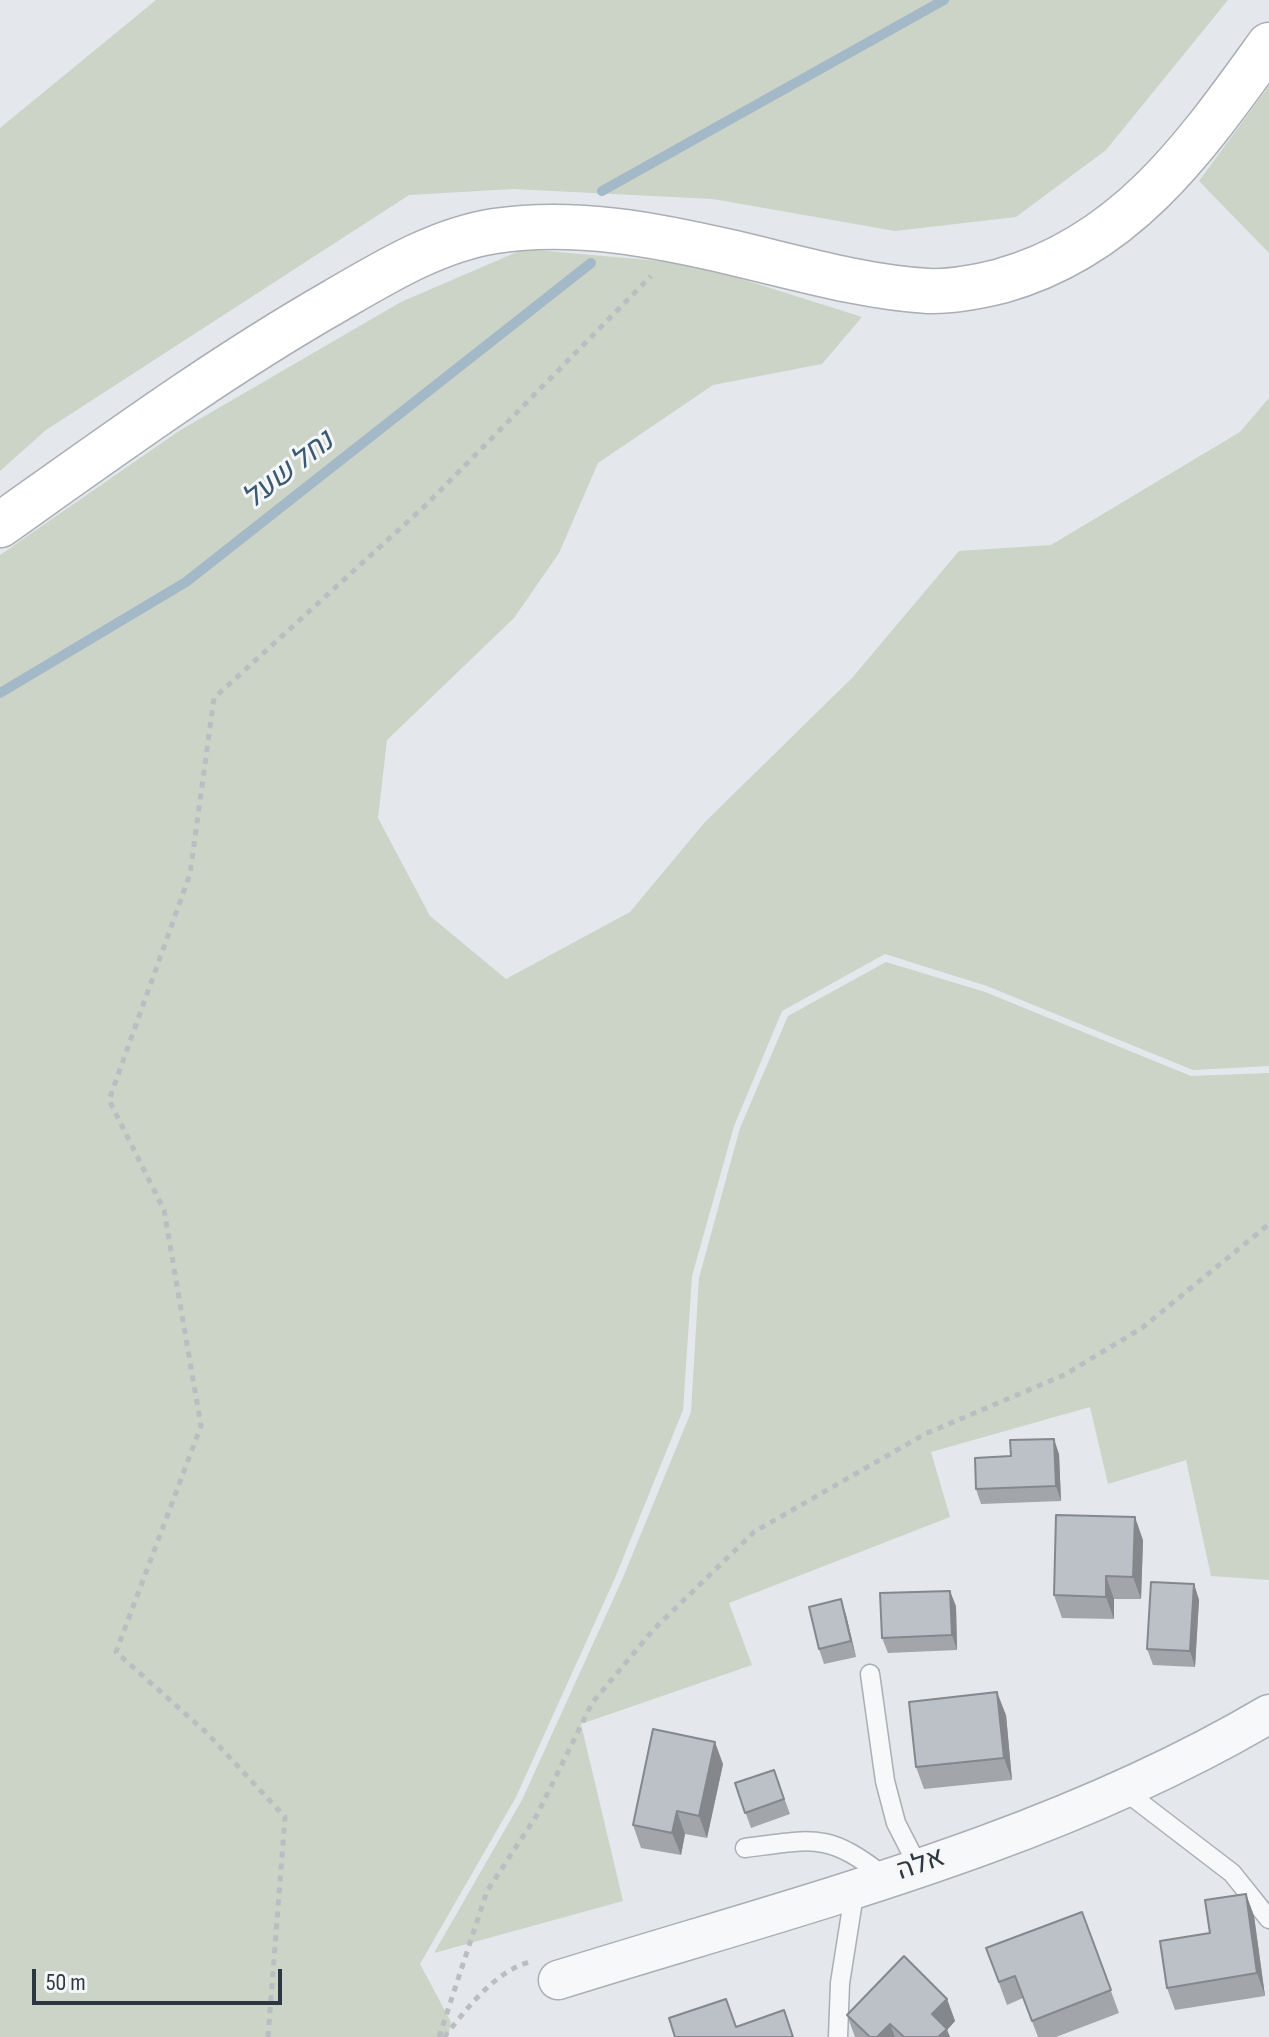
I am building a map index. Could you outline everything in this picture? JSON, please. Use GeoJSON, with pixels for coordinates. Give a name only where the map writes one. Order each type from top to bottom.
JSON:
{"type":"FeatureCollection","features":[{"type":"Feature","properties":{"kind":"main road"},"geometry":{"type":"LineString","coordinates":[[0,525],[245,352],[408,259],[492,232],[556,226],[687,242],[867,284],[931,291],[970,289],[1042,269],[1122,221],[1162,184],[1269,45]]}},
{"type":"Feature","properties":{"kind":"street","name":"אלה"},"geometry":{"type":"LineString","coordinates":[[546,1970],[886,1877],[1019,1831],[1121,1788],[1269,1714]]}},
{"type":"Feature","properties":{"kind":"lane"},"geometry":{"type":"LineString","coordinates":[[838,2037],[840,1983],[886,1877],[896,1823],[885,1781],[870,1674]]}},
{"type":"Feature","properties":{"kind":"lane"},"geometry":{"type":"LineString","coordinates":[[1121,1788],[1232,1873],[1269,1919]]}},
{"type":"Feature","properties":{"kind":"lane"},"geometry":{"type":"LineString","coordinates":[[745,1848],[813,1839],[838,1845],[886,1877]]}},
{"type":"Feature","properties":{"kind":"path"},"geometry":{"type":"LineString","coordinates":[[268,2037],[285,1817],[208,1734],[116,1652],[201,1426],[164,1210],[109,1100],[190,874],[214,698],[427,504],[587,339],[687,242]]}},
{"type":"Feature","properties":{"kind":"path"},"geometry":{"type":"LineString","coordinates":[[442,2037],[487,1891],[537,1815],[592,1703],[665,1619],[754,1532],[925,1434],[1064,1375],[1142,1328],[1269,1224]]}},
{"type":"Feature","properties":{"kind":"path"},"geometry":{"type":"LineString","coordinates":[[442,2037],[474,2000],[517,1966],[546,1970]]}},
{"type":"Feature","properties":{"kind":"green space"},"geometry":{"type":"Polygon","coordinates":[[[156,0],[1228,0],[1106,150],[1016,217],[895,231],[713,199],[513,189],[409,195],[46,430],[0,471],[0,128],[156,0]]]}},
{"type":"Feature","properties":{"kind":"green space"},"geometry":{"type":"Polygon","coordinates":[[[1269,86],[1269,253],[1199,181],[1269,86]]]}},
{"type":"Feature","properties":{"kind":"green space"},"geometry":{"type":"Polygon","coordinates":[[[524,249],[694,264],[862,317],[822,364],[713,385],[598,463],[559,553],[514,618],[387,740],[378,818],[430,916],[506,979],[630,912],[705,822],[852,678],[959,551],[1051,545],[1240,432],[1269,398],[1269,1066],[1193,1070],[987,986],[885,954],[782,1011],[734,1126],[692,1276],[683,1410],[615,1578],[516,1797],[420,1964],[451,2022],[448,2037],[0,2037],[0,555],[179,431],[401,302],[524,249]]]}},
{"type":"Feature","properties":{"kind":"green space"},"geometry":{"type":"Polygon","coordinates":[[[886,962],[985,992],[1191,1076],[1269,1073],[1269,1580],[1211,1576],[1186,1460],[1108,1484],[1090,1407],[931,1452],[950,1517],[729,1603],[752,1665],[581,1724],[623,1901],[434,1953],[522,1800],[622,1580],[691,1412],[699,1278],[740,1128],[788,1016],[886,962]]]}},
{"type":"Feature","properties":{"kind":"building"},"geometry":{"type":"Polygon","coordinates":[[[1054,1439],[1056,1486],[976,1489],[975,1458],[1011,1456],[1010,1440],[1054,1439]]]}},
{"type":"Feature","properties":{"kind":"building"},"geometry":{"type":"Polygon","coordinates":[[[1056,1515],[1135,1517],[1133,1577],[1106,1576],[1106,1597],[1054,1595],[1056,1515]]]}},
{"type":"Feature","properties":{"kind":"building"},"geometry":{"type":"Polygon","coordinates":[[[1151,1582],[1194,1584],[1190,1651],[1147,1649],[1151,1582]]]}},
{"type":"Feature","properties":{"kind":"building"},"geometry":{"type":"Polygon","coordinates":[[[950,1591],[952,1635],[882,1638],[880,1593],[950,1591]]]}},
{"type":"Feature","properties":{"kind":"building"},"geometry":{"type":"Polygon","coordinates":[[[841,1599],[851,1641],[819,1649],[809,1607],[841,1599]]]}},
{"type":"Feature","properties":{"kind":"building"},"geometry":{"type":"Polygon","coordinates":[[[997,1692],[1004,1758],[916,1767],[909,1702],[997,1692]]]}},
{"type":"Feature","properties":{"kind":"building"},"geometry":{"type":"Polygon","coordinates":[[[653,1729],[715,1742],[699,1816],[677,1811],[672,1833],[633,1825],[653,1729]]]}},
{"type":"Feature","properties":{"kind":"building"},"geometry":{"type":"Polygon","coordinates":[[[774,1770],[784,1799],[745,1813],[735,1783],[774,1770]]]}},
{"type":"Feature","properties":{"kind":"building"},"geometry":{"type":"Polygon","coordinates":[[[1246,1894],[1257,1973],[1167,1988],[1160,1941],[1210,1933],[1205,1900],[1246,1894]]]}},
{"type":"Feature","properties":{"kind":"building"},"geometry":{"type":"Polygon","coordinates":[[[1082,1912],[1111,1990],[1032,2021],[1015,1976],[999,1982],[986,1948],[1082,1912]]]}},
{"type":"Feature","properties":{"kind":"building"},"geometry":{"type":"Polygon","coordinates":[[[904,1956],[947,1999],[932,2014],[947,2029],[938,2037],[904,2037],[890,2024],[877,2037],[870,2037],[847,2015],[904,1956]]]}},
{"type":"Feature","properties":{"kind":"building"},"geometry":{"type":"Polygon","coordinates":[[[726,1999],[736,2027],[784,2010],[793,2037],[675,2037],[669,2018],[726,1999]]]}},
{"type":"Feature","properties":{"kind":"waterway","name":"נחל שעל"},"geometry":{"type":"LineString","coordinates":[[602,191],[944,0]]}},
{"type":"Feature","properties":{"kind":"waterway","name":"נחל שעל"},"geometry":{"type":"LineString","coordinates":[[0,693],[186,582],[591,263]]}}]}
